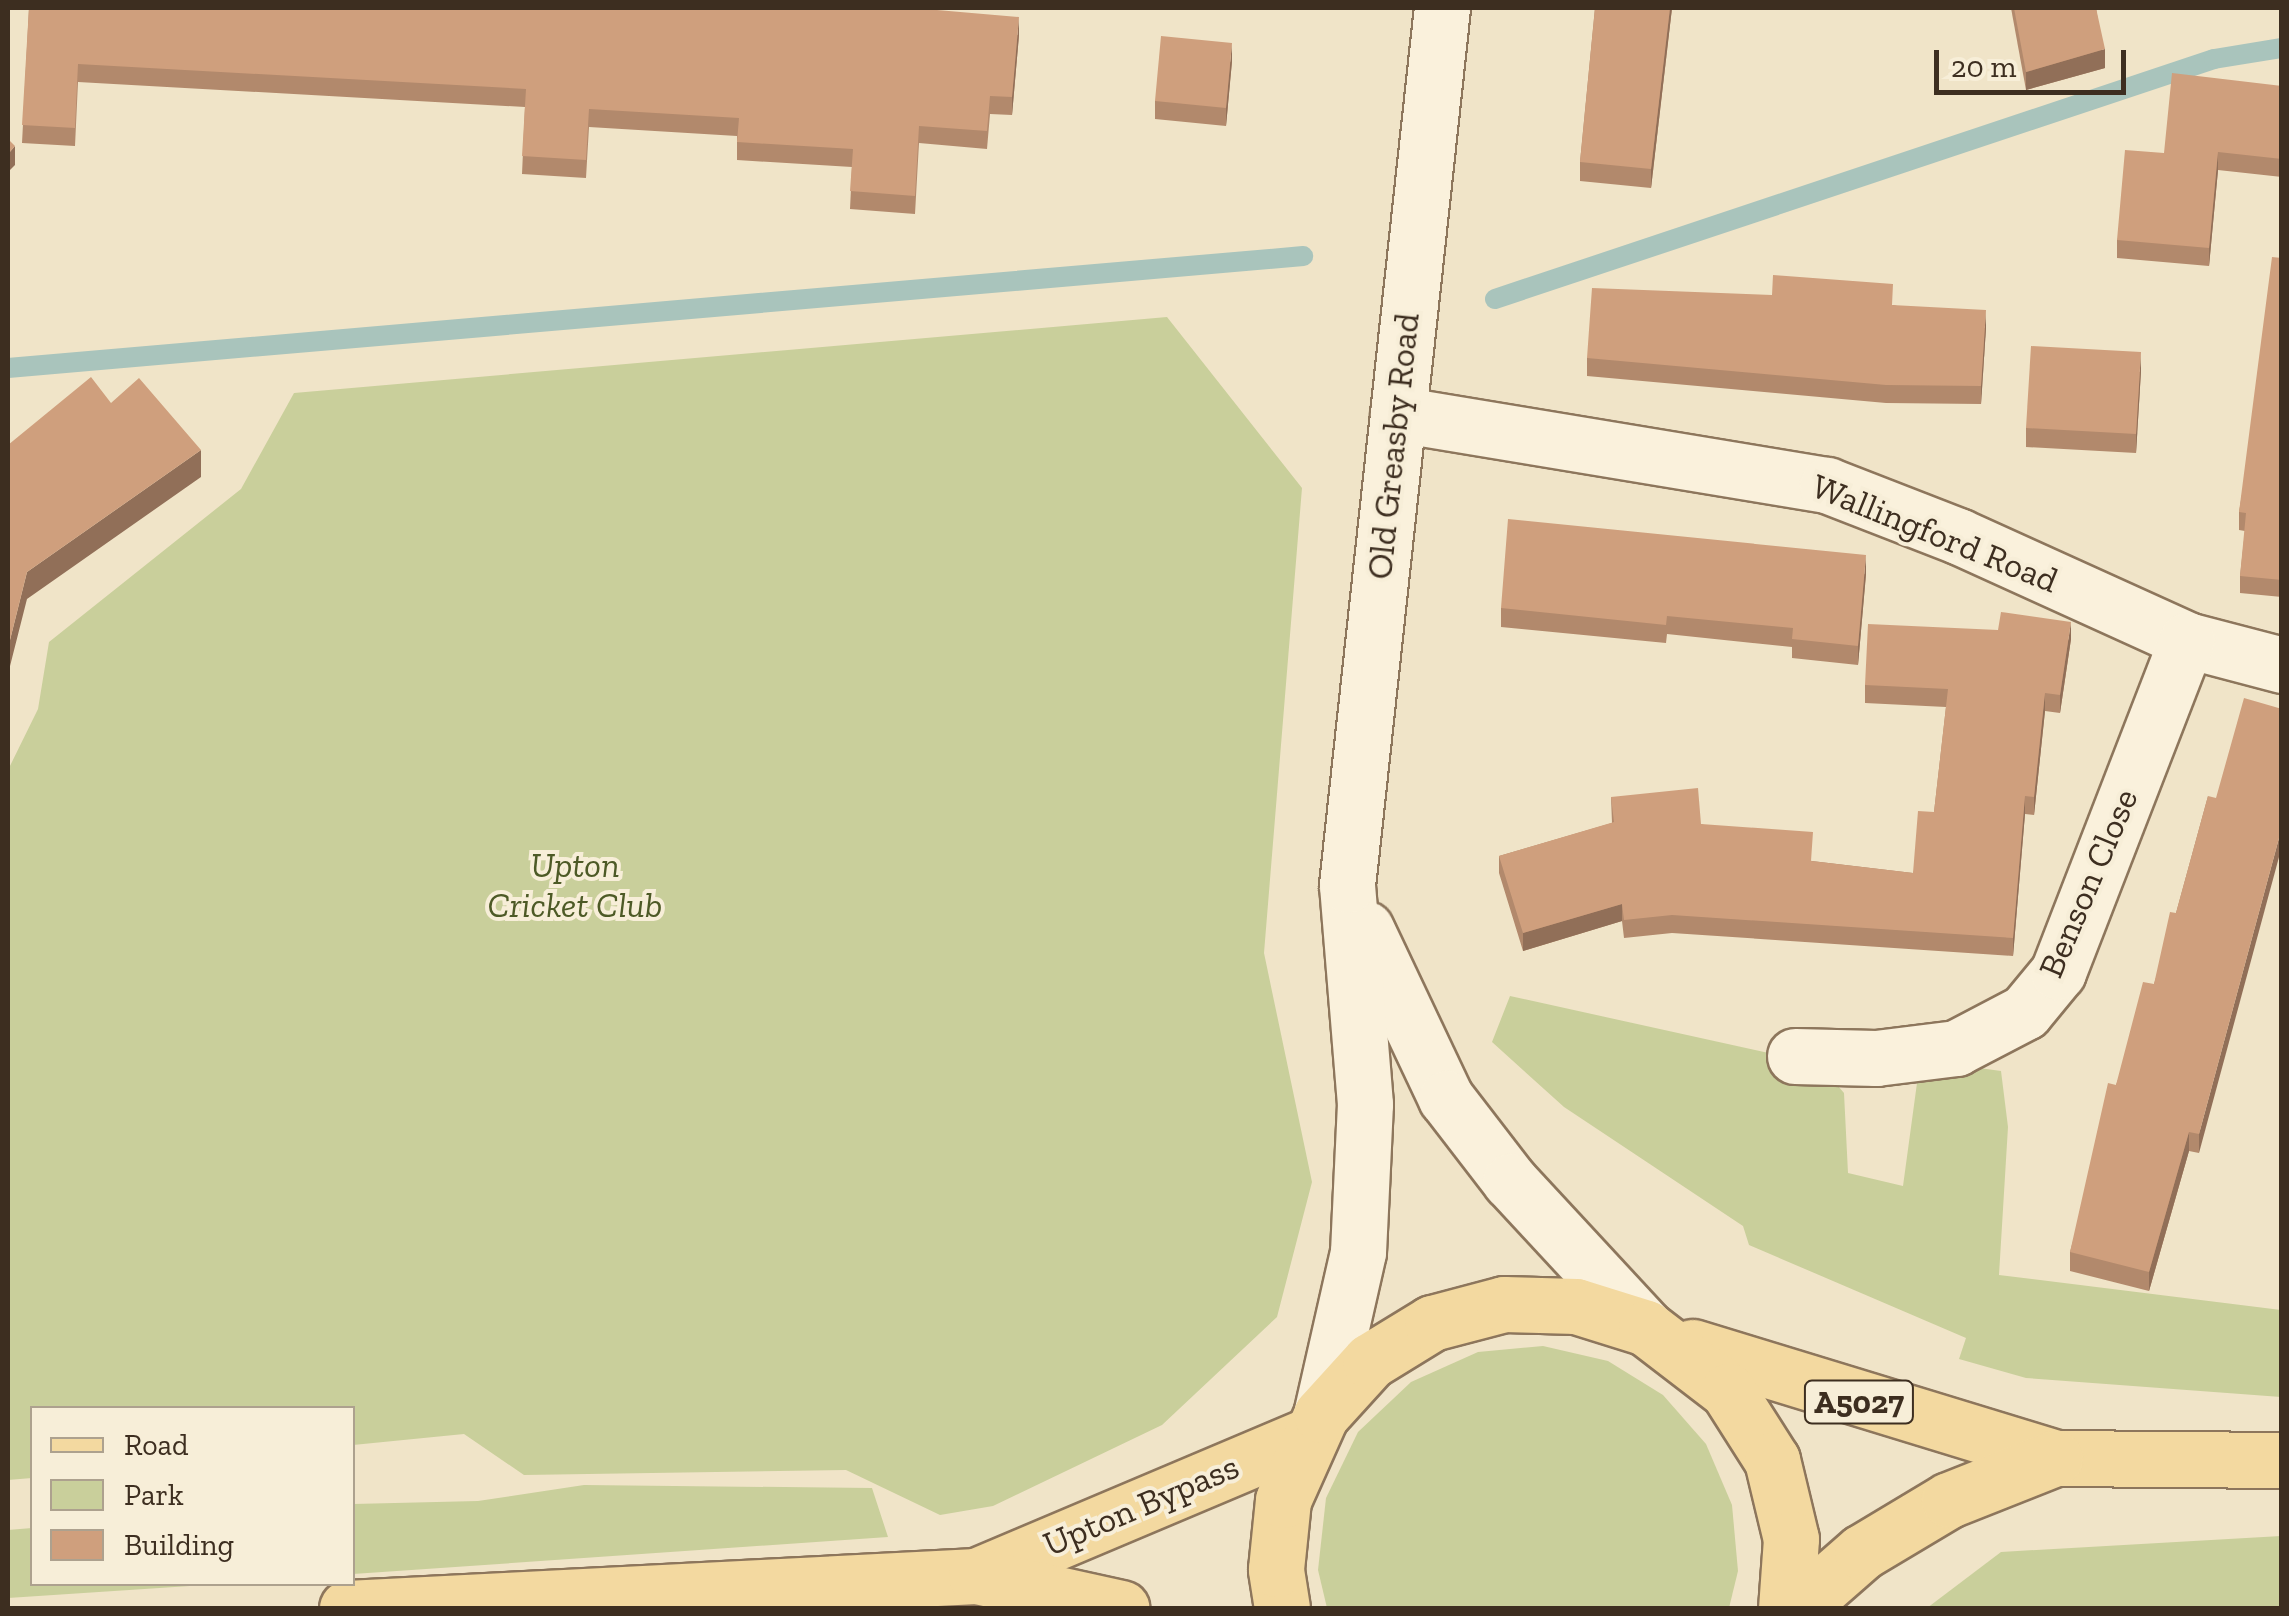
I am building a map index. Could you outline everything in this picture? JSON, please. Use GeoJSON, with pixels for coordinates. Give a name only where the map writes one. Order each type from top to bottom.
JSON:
{"type":"FeatureCollection","features":[{"type":"Feature","properties":{"kind":"main road","name":"Old Greasby Road"},"geometry":{"type":"LineString","coordinates":[[1314,1425],[1358,1252],[1365,1104],[1347,885],[1442,8]]}},
{"type":"Feature","properties":{"kind":"main road","name":"Wallingford Road"},"geometry":{"type":"LineString","coordinates":[[1398,414],[1827,485],[1958,536],[2187,640],[2282,665]]}},
{"type":"Feature","properties":{"kind":"main road","name":"Benson Close"},"geometry":{"type":"LineString","coordinates":[[1795,1056],[1876,1058],[1956,1048],[2025,1012],[2058,972],[2187,640]]}},
{"type":"Feature","properties":{"kind":"main road"},"geometry":{"type":"LineString","coordinates":[[1347,885],[1446,1098],[1510,1181],[1656,1333],[1728,1391],[1772,1460],[1791,1538],[1786,1608]]}},
{"type":"Feature","properties":{"kind":"main road"},"geometry":{"type":"LineString","coordinates":[[1282,1608],[1276,1569],[1283,1500],[1314,1425],[1370,1361],[1432,1323],[1504,1304],[1576,1306],[1656,1333]]}},
{"type":"Feature","properties":{"kind":"main road","name":"A5027"},"geometry":{"type":"LineString","coordinates":[[1656,1333],[2055,1458],[2282,1460]]}},
{"type":"Feature","properties":{"kind":"main road","name":"Upton Bypass"},"geometry":{"type":"LineString","coordinates":[[976,1576],[1314,1425]]}},
{"type":"Feature","properties":{"kind":"main road"},"geometry":{"type":"LineString","coordinates":[[1798,1608],[1862,1552],[1948,1500],[2055,1458]]}},
{"type":"Feature","properties":{"kind":"main road","name":"Upton Bypass"},"geometry":{"type":"LineString","coordinates":[[347,1608],[976,1576],[1122,1608]]}},
{"type":"Feature","properties":{"kind":"green space","name":"Upton Cricket Club"},"geometry":{"type":"Polygon","coordinates":[[[1167,317],[1302,488],[1264,953],[1312,1182],[1277,1317],[1162,1425],[993,1506],[940,1515],[846,1470],[524,1475],[464,1434],[355,1445],[355,1406],[30,1406],[30,1478],[8,1480],[8,770],[38,709],[49,642],[241,489],[294,393],[1167,317]]]}},
{"type":"Feature","properties":{"kind":"green space"},"geometry":{"type":"Polygon","coordinates":[[[1510,996],[1819,1064],[1844,1093],[1848,1173],[1903,1186],[1917,1083],[1965,1066],[2001,1071],[2008,1127],[1999,1275],[2281,1310],[2281,1397],[2026,1378],[1959,1359],[1966,1338],[1749,1245],[1743,1226],[1564,1107],[1492,1042],[1510,996]]]}},
{"type":"Feature","properties":{"kind":"green space"},"geometry":{"type":"Polygon","coordinates":[[[1543,1346],[1608,1361],[1663,1395],[1706,1444],[1732,1505],[1738,1571],[1729,1608],[1327,1608],[1318,1570],[1326,1498],[1358,1432],[1411,1382],[1478,1352],[1543,1346]]]}},
{"type":"Feature","properties":{"kind":"green space"},"geometry":{"type":"Polygon","coordinates":[[[584,1485],[872,1488],[888,1537],[355,1574],[355,1504],[478,1501],[584,1485]]]}},
{"type":"Feature","properties":{"kind":"green space"},"geometry":{"type":"Polygon","coordinates":[[[30,1528],[30,1586],[190,1586],[8,1598],[8,1530],[30,1528]]]}},
{"type":"Feature","properties":{"kind":"green space"},"geometry":{"type":"Polygon","coordinates":[[[2281,1536],[2281,1608],[1927,1608],[2001,1552],[2281,1536]]]}},
{"type":"Feature","properties":{"kind":"building"},"geometry":{"type":"Polygon","coordinates":[[[29,8],[914,8],[1019,17],[1012,97],[990,96],[987,131],[919,126],[915,196],[850,191],[853,149],[737,142],[739,118],[589,109],[586,160],[522,156],[526,89],[78,64],[75,128],[22,125],[29,8]]]}},
{"type":"Feature","properties":{"kind":"building"},"geometry":{"type":"Polygon","coordinates":[[[1595,8],[1670,8],[1651,169],[1580,162],[1595,8]]]}},
{"type":"Feature","properties":{"kind":"building"},"geometry":{"type":"Polygon","coordinates":[[[2014,8],[2096,8],[2105,49],[2026,72],[2014,8]]]}},
{"type":"Feature","properties":{"kind":"building"},"geometry":{"type":"Polygon","coordinates":[[[1161,36],[1232,43],[1226,108],[1155,101],[1161,36]]]}},
{"type":"Feature","properties":{"kind":"building"},"geometry":{"type":"Polygon","coordinates":[[[2172,73],[2282,86],[2282,159],[2218,152],[2209,248],[2117,240],[2125,150],[2164,153],[2172,73]]]}},
{"type":"Feature","properties":{"kind":"building"},"geometry":{"type":"Polygon","coordinates":[[[2272,257],[2282,258],[2282,580],[2240,576],[2246,513],[2239,512],[2272,257]]]}},
{"type":"Feature","properties":{"kind":"building"},"geometry":{"type":"Polygon","coordinates":[[[1773,275],[1893,284],[1892,305],[1986,310],[1981,386],[1886,385],[1587,358],[1592,288],[1772,295],[1773,275]]]}},
{"type":"Feature","properties":{"kind":"building"},"geometry":{"type":"Polygon","coordinates":[[[2031,346],[2141,352],[2136,434],[2026,428],[2031,346]]]}},
{"type":"Feature","properties":{"kind":"building"},"geometry":{"type":"Polygon","coordinates":[[[91,377],[111,403],[139,378],[201,450],[27,572],[8,648],[8,445],[91,377]]]}},
{"type":"Feature","properties":{"kind":"building"},"geometry":{"type":"Polygon","coordinates":[[[1508,519],[1866,555],[1858,646],[1792,639],[1793,628],[1667,616],[1666,625],[1501,608],[1508,519]]]}},
{"type":"Feature","properties":{"kind":"building"},"geometry":{"type":"Polygon","coordinates":[[[2001,612],[2071,622],[2060,695],[2045,693],[2034,797],[2025,796],[2013,938],[1672,915],[1624,920],[1622,904],[1523,933],[1499,856],[1614,822],[1611,797],[1698,788],[1701,824],[1813,832],[1811,861],[1913,873],[1918,811],[1934,812],[1948,689],[1865,685],[1868,624],[1998,630],[2001,612]]]}},
{"type":"Feature","properties":{"kind":"building"},"geometry":{"type":"Polygon","coordinates":[[[2244,698],[2282,709],[2282,827],[2199,1134],[2189,1132],[2149,1272],[2070,1252],[2108,1083],[2116,1085],[2143,982],[2154,984],[2170,912],[2176,913],[2208,796],[2216,798],[2244,698]]]}},
{"type":"Feature","properties":{"kind":"waterway"},"geometry":{"type":"LineString","coordinates":[[1495,299],[2214,59],[2282,48]]}},
{"type":"Feature","properties":{"kind":"waterway"},"geometry":{"type":"LineString","coordinates":[[8,368],[1303,256]]}}]}
